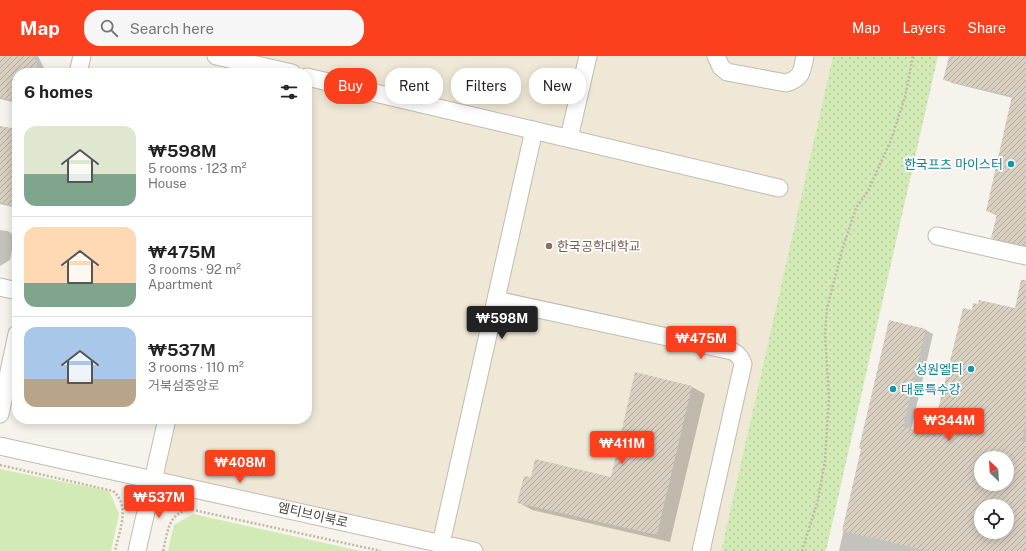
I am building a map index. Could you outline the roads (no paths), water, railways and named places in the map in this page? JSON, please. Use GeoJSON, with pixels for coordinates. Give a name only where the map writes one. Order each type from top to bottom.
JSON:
{"type":"FeatureCollection","features":[{"type":"Feature","properties":{"kind":"street"},"geometry":{"type":"LineString","coordinates":[[79,68],[82,56]]}},
{"type":"Feature","properties":{"kind":"street"},"geometry":{"type":"LineString","coordinates":[[216,56],[268,68]]}},
{"type":"Feature","properties":{"kind":"street"},"geometry":{"type":"LineString","coordinates":[[569,138],[588,56]]}},
{"type":"Feature","properties":{"kind":"street"},"geometry":{"type":"LineString","coordinates":[[716,56],[721,67],[727,72],[786,83],[795,81],[801,74],[805,56]]}},
{"type":"Feature","properties":{"kind":"street"},"geometry":{"type":"LineString","coordinates":[[312,78],[779,188]]}},
{"type":"Feature","properties":{"kind":"street"},"geometry":{"type":"LineString","coordinates":[[441,544],[534,130]]}},
{"type":"Feature","properties":{"kind":"street"},"geometry":{"type":"LineString","coordinates":[[937,236],[1026,256]]}},
{"type":"Feature","properties":{"kind":"street"},"geometry":{"type":"LineString","coordinates":[[0,287],[12,290]]}},
{"type":"Feature","properties":{"kind":"street"},"geometry":{"type":"LineString","coordinates":[[496,300],[732,352],[741,358],[743,364],[701,551]]}},
{"type":"Feature","properties":{"kind":"street"},"geometry":{"type":"LineString","coordinates":[[0,414],[12,358]]}},
{"type":"Feature","properties":{"kind":"street"},"geometry":{"type":"LineString","coordinates":[[137,551],[165,424]]}},
{"type":"Feature","properties":{"kind":"street","name":"엠티브이북로"},"geometry":{"type":"LineString","coordinates":[[0,446],[474,551]]}},
{"type":"Feature","properties":{"kind":"place","name":"한국프츠 마이스터"},"geometry":{"type":"Point","coordinates":[1011,164]}},
{"type":"Feature","properties":{"kind":"place","name":"한국공학대학교"},"geometry":{"type":"Point","coordinates":[549,246]}},
{"type":"Feature","properties":{"kind":"place","name":"성원엘티"},"geometry":{"type":"Point","coordinates":[971,369]}},
{"type":"Feature","properties":{"kind":"place","name":"대륜특수강"},"geometry":{"type":"Point","coordinates":[893,389]}}]}
